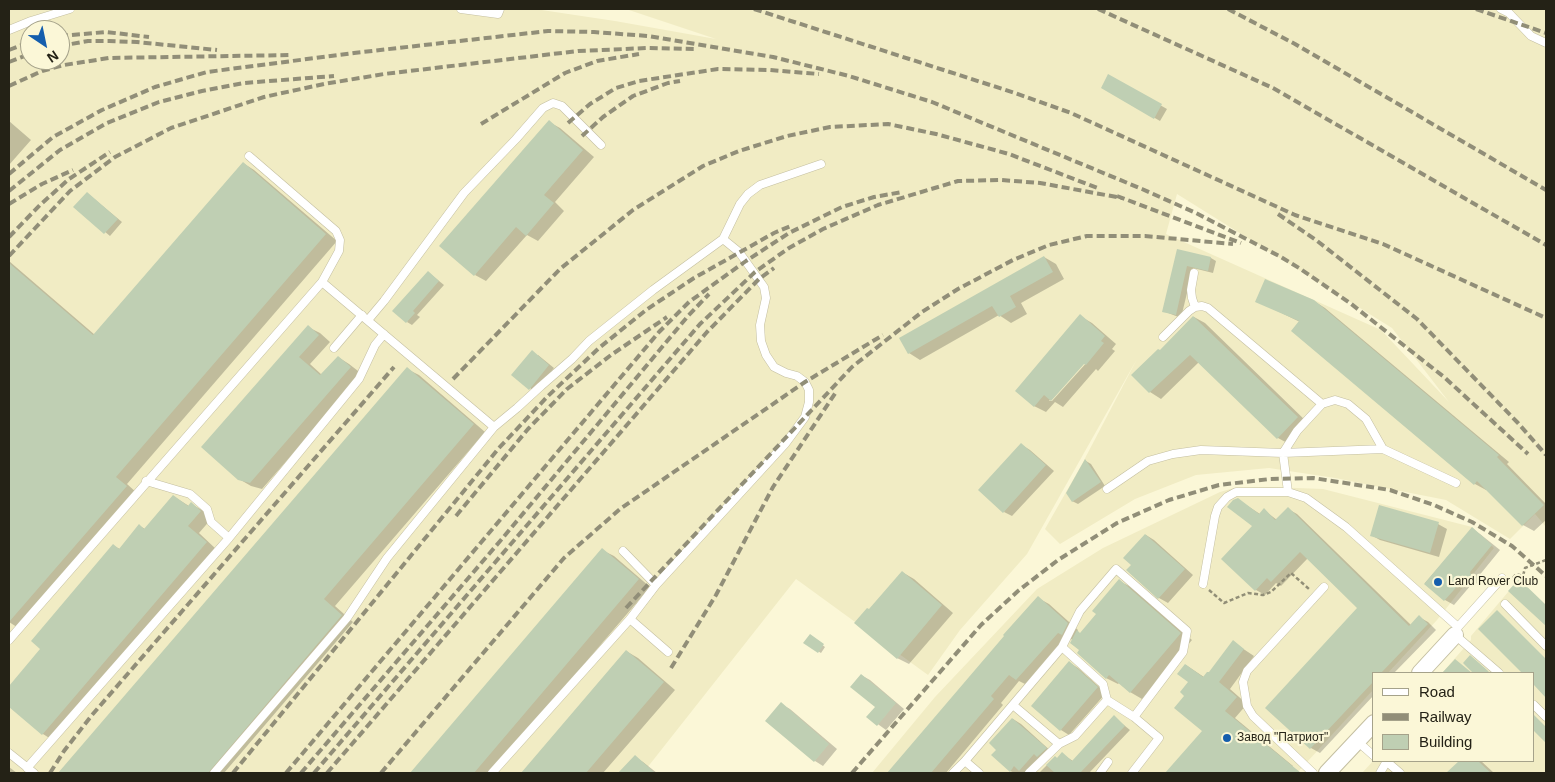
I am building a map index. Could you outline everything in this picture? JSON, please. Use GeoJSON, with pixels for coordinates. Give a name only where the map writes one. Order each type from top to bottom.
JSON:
{"type":"FeatureCollection","features":[{"type":"Feature","properties":{"kind":"street"},"geometry":{"type":"LineString","coordinates":[[1421,672],[1457,631]]}},
{"type":"Feature","properties":{"kind":"street"},"geometry":{"type":"LineString","coordinates":[[1327,773],[1372,725]]}},
{"type":"Feature","properties":{"kind":"lane"},"geometry":{"type":"LineString","coordinates":[[9,30],[70,9]]}},
{"type":"Feature","properties":{"kind":"lane"},"geometry":{"type":"LineString","coordinates":[[461,9],[498,14],[500,9]]}},
{"type":"Feature","properties":{"kind":"lane"},"geometry":{"type":"LineString","coordinates":[[1501,9],[1509,13],[1531,36],[1546,43]]}},
{"type":"Feature","properties":{"kind":"lane"},"geometry":{"type":"LineString","coordinates":[[334,348],[384,301],[464,193],[543,108],[553,103],[562,106],[601,145]]}},
{"type":"Feature","properties":{"kind":"lane"},"geometry":{"type":"LineString","coordinates":[[9,640],[146,481],[322,282],[339,251],[340,240],[336,231],[249,156]]}},
{"type":"Feature","properties":{"kind":"lane"},"geometry":{"type":"LineString","coordinates":[[214,773],[348,618],[387,558],[494,427],[572,359],[589,341],[653,290],[723,239],[740,204],[760,184],[822,164]]}},
{"type":"Feature","properties":{"kind":"lane"},"geometry":{"type":"LineString","coordinates":[[492,773],[630,619],[656,584],[785,444],[805,417],[809,402],[809,390],[805,382],[797,376],[786,374],[774,367],[766,355],[761,341],[760,325],[766,298],[764,287],[739,252],[723,239]]}},
{"type":"Feature","properties":{"kind":"lane"},"geometry":{"type":"LineString","coordinates":[[1194,273],[1191,290],[1196,306]]}},
{"type":"Feature","properties":{"kind":"lane"},"geometry":{"type":"LineString","coordinates":[[322,282],[494,427]]}},
{"type":"Feature","properties":{"kind":"lane"},"geometry":{"type":"LineString","coordinates":[[1163,337],[1196,306],[1208,308],[1322,404]]}},
{"type":"Feature","properties":{"kind":"lane"},"geometry":{"type":"LineString","coordinates":[[27,768],[229,538],[359,378],[375,345],[384,334]]}},
{"type":"Feature","properties":{"kind":"lane"},"geometry":{"type":"LineString","coordinates":[[1288,492],[1283,453],[1297,431],[1322,404],[1334,400],[1348,404],[1366,419],[1383,449]]}},
{"type":"Feature","properties":{"kind":"lane"},"geometry":{"type":"LineString","coordinates":[[1107,489],[1148,461],[1174,454],[1201,450],[1283,453],[1383,449],[1456,483]]}},
{"type":"Feature","properties":{"kind":"lane"},"geometry":{"type":"LineString","coordinates":[[146,481],[190,494],[207,509],[211,522],[229,538]]}},
{"type":"Feature","properties":{"kind":"lane"},"geometry":{"type":"LineString","coordinates":[[1203,584],[1214,516],[1226,497],[1236,492],[1288,492],[1306,498],[1340,522],[1457,631],[1498,672]]}},
{"type":"Feature","properties":{"kind":"lane"},"geometry":{"type":"LineString","coordinates":[[623,551],[656,584]]}},
{"type":"Feature","properties":{"kind":"lane"},"geometry":{"type":"LineString","coordinates":[[953,773],[1062,647],[1080,611],[1116,569],[1187,630],[1182,652],[1134,717]]}},
{"type":"Feature","properties":{"kind":"lane"},"geometry":{"type":"LineString","coordinates":[[1457,631],[1502,578]]}},
{"type":"Feature","properties":{"kind":"lane"},"geometry":{"type":"LineString","coordinates":[[1313,773],[1253,716],[1247,706],[1243,682],[1247,672],[1324,587]]}},
{"type":"Feature","properties":{"kind":"lane"},"geometry":{"type":"LineString","coordinates":[[1505,604],[1546,646]]}},
{"type":"Feature","properties":{"kind":"lane"},"geometry":{"type":"LineString","coordinates":[[630,619],[668,652]]}},
{"type":"Feature","properties":{"kind":"lane"},"geometry":{"type":"LineString","coordinates":[[1062,647],[1104,684],[1107,700],[1134,717],[1159,738],[1132,773]]}},
{"type":"Feature","properties":{"kind":"lane"},"geometry":{"type":"LineString","coordinates":[[1029,773],[1059,744],[1075,736],[1107,700]]}},
{"type":"Feature","properties":{"kind":"lane"},"geometry":{"type":"LineString","coordinates":[[1013,705],[1059,744]]}},
{"type":"Feature","properties":{"kind":"lane"},"geometry":{"type":"LineString","coordinates":[[1535,706],[1546,716]]}},
{"type":"Feature","properties":{"kind":"lane"},"geometry":{"type":"LineString","coordinates":[[1358,741],[1372,754]]}},
{"type":"Feature","properties":{"kind":"lane"},"geometry":{"type":"LineString","coordinates":[[9,753],[34,773]]}},
{"type":"Feature","properties":{"kind":"lane"},"geometry":{"type":"LineString","coordinates":[[965,761],[979,773]]}},
{"type":"Feature","properties":{"kind":"lane"},"geometry":{"type":"LineString","coordinates":[[1100,773],[1108,762]]}},
{"type":"Feature","properties":{"kind":"lane"},"geometry":{"type":"LineString","coordinates":[[1387,762],[1400,773]]}},
{"type":"Feature","properties":{"kind":"path"},"geometry":{"type":"LineString","coordinates":[[1520,575],[1523,576],[1525,568],[1546,560]]}},
{"type":"Feature","properties":{"kind":"path"},"geometry":{"type":"LineString","coordinates":[[1203,584],[1224,603],[1248,593],[1263,595],[1271,592],[1291,573],[1316,596]]}},
{"type":"Feature","properties":{"kind":"shaded area"},"geometry":{"type":"Polygon","coordinates":[[[9,9],[535,9],[716,39],[626,9],[1546,9],[1546,527],[1535,514],[1510,539],[1446,500],[1335,478],[1269,468],[1196,475],[1135,499],[1060,544],[1045,529],[1082,464],[1137,359],[1027,554],[960,630],[928,675],[796,579],[643,773],[9,773],[9,9]],[[1177,194],[1166,234],[1381,330],[1449,402],[1392,328],[1177,194]]]}},
{"type":"Feature","properties":{"kind":"shaded area"},"geometry":{"type":"Polygon","coordinates":[[[1234,488],[1323,489],[1472,527],[1494,548],[1437,620],[1389,672],[1372,672],[1372,691],[1297,773],[872,773],[935,697],[1037,589],[1103,548],[1220,492],[1234,488]]]}},
{"type":"Feature","properties":{"kind":"shaded area"},"geometry":{"type":"Polygon","coordinates":[[[1519,579],[1546,605],[1546,773],[1362,773],[1372,762],[1535,762],[1535,672],[1443,672],[1471,640],[1471,636],[1519,579]]]}},
{"type":"Feature","properties":{"kind":"building"},"geometry":{"type":"Polygon","coordinates":[[[1108,74],[1162,104],[1154,119],[1101,88],[1108,74]]]}},
{"type":"Feature","properties":{"kind":"building"},"geometry":{"type":"Polygon","coordinates":[[[549,120],[583,150],[544,195],[554,203],[526,236],[516,227],[474,276],[439,246],[549,120]]]}},
{"type":"Feature","properties":{"kind":"building"},"geometry":{"type":"Polygon","coordinates":[[[243,162],[326,234],[116,477],[127,486],[9,622],[9,263],[93,335],[243,162]]]}},
{"type":"Feature","properties":{"kind":"building"},"geometry":{"type":"Polygon","coordinates":[[[87,192],[118,219],[104,234],[73,207],[87,192]]]}},
{"type":"Feature","properties":{"kind":"building"},"geometry":{"type":"Polygon","coordinates":[[[1177,249],[1211,257],[1208,271],[1187,266],[1176,315],[1162,312],[1177,249]]]}},
{"type":"Feature","properties":{"kind":"building"},"geometry":{"type":"Polygon","coordinates":[[[1044,256],[1053,272],[1010,296],[1016,307],[999,317],[992,306],[908,354],[899,338],[1044,256]]]}},
{"type":"Feature","properties":{"kind":"building"},"geometry":{"type":"Polygon","coordinates":[[[428,271],[439,281],[413,311],[415,313],[406,323],[392,311],[428,271]]]}},
{"type":"Feature","properties":{"kind":"building"},"geometry":{"type":"Polygon","coordinates":[[[1265,279],[1314,300],[1499,455],[1497,457],[1544,505],[1522,526],[1477,481],[1474,485],[1291,331],[1299,321],[1255,302],[1265,279]]]}},
{"type":"Feature","properties":{"kind":"building"},"geometry":{"type":"Polygon","coordinates":[[[1080,314],[1105,336],[1101,341],[1104,343],[1086,365],[1084,364],[1051,401],[1044,395],[1034,407],[1015,391],[1080,314]]]}},
{"type":"Feature","properties":{"kind":"building"},"geometry":{"type":"Polygon","coordinates":[[[1193,316],[1298,417],[1277,439],[1190,355],[1149,393],[1131,375],[1158,349],[1160,350],[1193,316]]]}},
{"type":"Feature","properties":{"kind":"building"},"geometry":{"type":"Polygon","coordinates":[[[308,325],[319,335],[299,357],[320,375],[338,356],[351,367],[250,483],[238,480],[201,447],[308,325]]]}},
{"type":"Feature","properties":{"kind":"building"},"geometry":{"type":"Polygon","coordinates":[[[532,350],[549,365],[529,390],[511,375],[532,350]]]}},
{"type":"Feature","properties":{"kind":"building"},"geometry":{"type":"Polygon","coordinates":[[[407,367],[474,424],[324,599],[342,615],[209,772],[58,773],[407,367]]]}},
{"type":"Feature","properties":{"kind":"building"},"geometry":{"type":"Polygon","coordinates":[[[1021,443],[1046,465],[1003,513],[978,490],[1021,443]]]}},
{"type":"Feature","properties":{"kind":"building"},"geometry":{"type":"Polygon","coordinates":[[[1085,459],[1101,482],[1072,502],[1066,493],[1085,459]]]}},
{"type":"Feature","properties":{"kind":"building"},"geometry":{"type":"Polygon","coordinates":[[[173,495],[188,506],[191,502],[201,511],[188,526],[207,542],[42,735],[9,707],[9,686],[40,649],[31,641],[113,544],[119,549],[139,524],[144,529],[173,495]]]}},
{"type":"Feature","properties":{"kind":"building"},"geometry":{"type":"Polygon","coordinates":[[[1238,498],[1259,514],[1264,508],[1275,520],[1288,507],[1409,626],[1419,615],[1428,624],[1382,672],[1372,672],[1372,683],[1310,749],[1265,708],[1357,608],[1300,552],[1271,582],[1267,578],[1255,591],[1221,559],[1252,526],[1227,507],[1233,500],[1238,498]]]}},
{"type":"Feature","properties":{"kind":"building"},"geometry":{"type":"Polygon","coordinates":[[[1379,505],[1439,522],[1430,553],[1370,536],[1379,505]]]}},
{"type":"Feature","properties":{"kind":"building"},"geometry":{"type":"Polygon","coordinates":[[[1472,527],[1492,545],[1470,572],[1471,575],[1466,581],[1462,581],[1444,601],[1424,584],[1472,527]]]}},
{"type":"Feature","properties":{"kind":"building"},"geometry":{"type":"Polygon","coordinates":[[[1145,534],[1185,569],[1158,599],[1126,570],[1131,565],[1123,558],[1145,534]]]}},
{"type":"Feature","properties":{"kind":"building"},"geometry":{"type":"Polygon","coordinates":[[[602,548],[639,579],[474,773],[410,773],[602,548]]]}},
{"type":"Feature","properties":{"kind":"building"},"geometry":{"type":"Polygon","coordinates":[[[902,571],[942,605],[897,659],[854,623],[867,608],[869,609],[902,571]]]}},
{"type":"Feature","properties":{"kind":"building"},"geometry":{"type":"Polygon","coordinates":[[[1119,579],[1181,633],[1130,693],[1109,675],[1106,679],[1077,653],[1079,650],[1070,643],[1077,630],[1080,633],[1096,614],[1092,611],[1119,579]]]}},
{"type":"Feature","properties":{"kind":"building"},"geometry":{"type":"Polygon","coordinates":[[[1519,579],[1546,605],[1546,626],[1508,591],[1519,579]]]}},
{"type":"Feature","properties":{"kind":"building"},"geometry":{"type":"Polygon","coordinates":[[[1038,596],[1068,623],[1062,635],[1058,633],[1016,680],[1009,675],[991,696],[994,699],[931,773],[887,773],[1003,635],[1038,596]]]}},
{"type":"Feature","properties":{"kind":"building"},"geometry":{"type":"Polygon","coordinates":[[[1497,610],[1546,659],[1546,698],[1535,686],[1535,672],[1521,672],[1478,629],[1497,610]]]}},
{"type":"Feature","properties":{"kind":"building"},"geometry":{"type":"Polygon","coordinates":[[[810,634],[824,644],[818,653],[803,643],[810,634]]]}},
{"type":"Feature","properties":{"kind":"building","name":"Завод \"Патриот\""},"geometry":{"type":"Polygon","coordinates":[[[1233,640],[1244,649],[1219,682],[1237,697],[1225,711],[1301,773],[1165,773],[1202,731],[1174,708],[1184,696],[1180,692],[1188,682],[1177,674],[1185,664],[1203,677],[1209,672],[1233,640]]]}},
{"type":"Feature","properties":{"kind":"building"},"geometry":{"type":"Polygon","coordinates":[[[626,650],[664,682],[586,773],[521,773],[626,650]]]}},
{"type":"Feature","properties":{"kind":"building"},"geometry":{"type":"Polygon","coordinates":[[[1470,655],[1489,672],[1472,672],[1463,663],[1470,655]]]}},
{"type":"Feature","properties":{"kind":"building"},"geometry":{"type":"Polygon","coordinates":[[[1455,659],[1471,672],[1443,672],[1455,659]]]}},
{"type":"Feature","properties":{"kind":"building"},"geometry":{"type":"Polygon","coordinates":[[[1069,661],[1098,687],[1060,731],[1031,706],[1069,661]]]}},
{"type":"Feature","properties":{"kind":"building"},"geometry":{"type":"Polygon","coordinates":[[[861,674],[896,703],[877,726],[866,717],[875,707],[850,687],[861,674]]]}},
{"type":"Feature","properties":{"kind":"building"},"geometry":{"type":"Polygon","coordinates":[[[781,702],[829,744],[814,762],[765,721],[781,702]]]}},
{"type":"Feature","properties":{"kind":"building"},"geometry":{"type":"Polygon","coordinates":[[[1114,715],[1125,726],[1080,773],[1055,773],[1046,765],[1055,756],[1057,758],[1062,752],[1072,761],[1114,715]]]}},
{"type":"Feature","properties":{"kind":"building"},"geometry":{"type":"Polygon","coordinates":[[[1535,716],[1546,727],[1546,743],[1535,732],[1535,716]]]}},
{"type":"Feature","properties":{"kind":"building"},"geometry":{"type":"Polygon","coordinates":[[[1012,718],[1047,748],[1037,757],[1034,754],[1019,771],[1014,766],[1010,772],[991,755],[996,750],[989,743],[1012,718]]]}},
{"type":"Feature","properties":{"kind":"building"},"geometry":{"type":"Polygon","coordinates":[[[635,755],[655,773],[618,773],[635,755]]]}},
{"type":"Feature","properties":{"kind":"building"},"geometry":{"type":"Polygon","coordinates":[[[1458,762],[1479,762],[1491,773],[1446,773],[1458,762]]]}},
{"type":"Feature","properties":{"kind":"railway"},"geometry":{"type":"LineString","coordinates":[[754,9],[1015,93],[1071,113],[1295,215],[1383,244],[1546,318]]}},
{"type":"Feature","properties":{"kind":"railway"},"geometry":{"type":"LineString","coordinates":[[1098,9],[1273,88],[1546,245]]}},
{"type":"Feature","properties":{"kind":"railway"},"geometry":{"type":"LineString","coordinates":[[1228,9],[1295,44],[1546,190]]}},
{"type":"Feature","properties":{"kind":"railway"},"geometry":{"type":"LineString","coordinates":[[1476,9],[1546,33]]}},
{"type":"Feature","properties":{"kind":"railway"},"geometry":{"type":"LineString","coordinates":[[9,174],[53,137],[102,110],[155,87],[207,72],[548,31],[648,36],[773,57],[849,76],[932,102],[1142,189],[1196,213],[1281,257],[1350,303],[1444,377],[1528,454]]}},
{"type":"Feature","properties":{"kind":"railway"},"geometry":{"type":"LineString","coordinates":[[70,35],[106,32],[149,37]]}},
{"type":"Feature","properties":{"kind":"railway"},"geometry":{"type":"LineString","coordinates":[[70,44],[88,41],[137,42],[217,50]]}},
{"type":"Feature","properties":{"kind":"railway"},"geometry":{"type":"LineString","coordinates":[[9,50],[20,46]]}},
{"type":"Feature","properties":{"kind":"railway"},"geometry":{"type":"LineString","coordinates":[[9,256],[70,191],[115,157],[171,128],[264,97],[384,74],[578,51],[648,48],[694,49]]}},
{"type":"Feature","properties":{"kind":"railway"},"geometry":{"type":"LineString","coordinates":[[481,124],[565,73],[597,61],[639,54]]}},
{"type":"Feature","properties":{"kind":"railway"},"geometry":{"type":"LineString","coordinates":[[9,86],[42,71],[64,65],[109,58],[292,55]]}},
{"type":"Feature","properties":{"kind":"railway"},"geometry":{"type":"LineString","coordinates":[[9,62],[20,58]]}},
{"type":"Feature","properties":{"kind":"railway"},"geometry":{"type":"LineString","coordinates":[[568,123],[590,104],[616,88],[639,81],[718,69],[769,70],[819,74]]}},
{"type":"Feature","properties":{"kind":"railway"},"geometry":{"type":"LineString","coordinates":[[9,191],[60,150],[107,123],[159,102],[244,83],[334,76]]}},
{"type":"Feature","properties":{"kind":"railway"},"geometry":{"type":"LineString","coordinates":[[582,136],[603,117],[633,96],[668,83],[680,81]]}},
{"type":"Feature","properties":{"kind":"railway"},"geometry":{"type":"LineString","coordinates":[[453,379],[560,269],[633,210],[703,166],[739,151],[787,136],[830,127],[888,124],[936,134],[1009,154],[1100,189]]}},
{"type":"Feature","properties":{"kind":"railway"},"geometry":{"type":"LineString","coordinates":[[9,237],[69,179],[110,152]]}},
{"type":"Feature","properties":{"kind":"railway"},"geometry":{"type":"LineString","coordinates":[[9,204],[42,184],[73,170]]}},
{"type":"Feature","properties":{"kind":"railway"},"geometry":{"type":"LineString","coordinates":[[314,773],[700,324],[755,272],[789,248],[823,229],[878,205],[958,181],[1002,180],[1040,183],[1122,198]]}},
{"type":"Feature","properties":{"kind":"railway"},"geometry":{"type":"LineString","coordinates":[[286,773],[659,332],[689,302],[789,233],[842,207],[874,197],[902,192]]}},
{"type":"Feature","properties":{"kind":"railway"},"geometry":{"type":"LineString","coordinates":[[1117,196],[1241,243]]}},
{"type":"Feature","properties":{"kind":"railway"},"geometry":{"type":"LineString","coordinates":[[1278,214],[1316,240],[1417,319],[1518,423],[1546,455]]}},
{"type":"Feature","properties":{"kind":"railway"},"geometry":{"type":"LineString","coordinates":[[233,773],[499,448],[548,396],[599,348],[646,310],[694,278],[774,233],[793,225]]}},
{"type":"Feature","properties":{"kind":"railway"},"geometry":{"type":"LineString","coordinates":[[626,608],[852,367],[922,312],[958,289],[1013,260],[1049,245],[1087,236],[1145,236],[1233,244]]}},
{"type":"Feature","properties":{"kind":"railway"},"geometry":{"type":"LineString","coordinates":[[327,773],[707,332],[759,279],[774,268]]}},
{"type":"Feature","properties":{"kind":"railway"},"geometry":{"type":"LineString","coordinates":[[301,773],[501,540],[688,316],[709,294]]}},
{"type":"Feature","properties":{"kind":"railway"},"geometry":{"type":"LineString","coordinates":[[456,516],[528,429],[567,389],[611,355],[667,317]]}},
{"type":"Feature","properties":{"kind":"railway"},"geometry":{"type":"LineString","coordinates":[[381,773],[564,558],[620,509],[805,382],[883,335]]}},
{"type":"Feature","properties":{"kind":"railway"},"geometry":{"type":"LineString","coordinates":[[50,773],[64,751],[92,715],[394,367]]}},
{"type":"Feature","properties":{"kind":"railway"},"geometry":{"type":"LineString","coordinates":[[671,668],[716,595],[773,487],[836,392]]}},
{"type":"Feature","properties":{"kind":"railway"},"geometry":{"type":"LineString","coordinates":[[852,773],[981,625],[1018,591],[1058,560],[1117,523],[1169,500],[1219,485],[1270,479],[1313,478],[1390,490],[1434,505],[1472,522],[1512,546],[1546,576]]}},
{"type":"Feature","properties":{"kind":"place","name":"Land Rover Club"},"geometry":{"type":"Point","coordinates":[1438,582]}},
{"type":"Feature","properties":{"kind":"place","name":"Завод \"Патриот\""},"geometry":{"type":"Point","coordinates":[1227,738]}}]}
